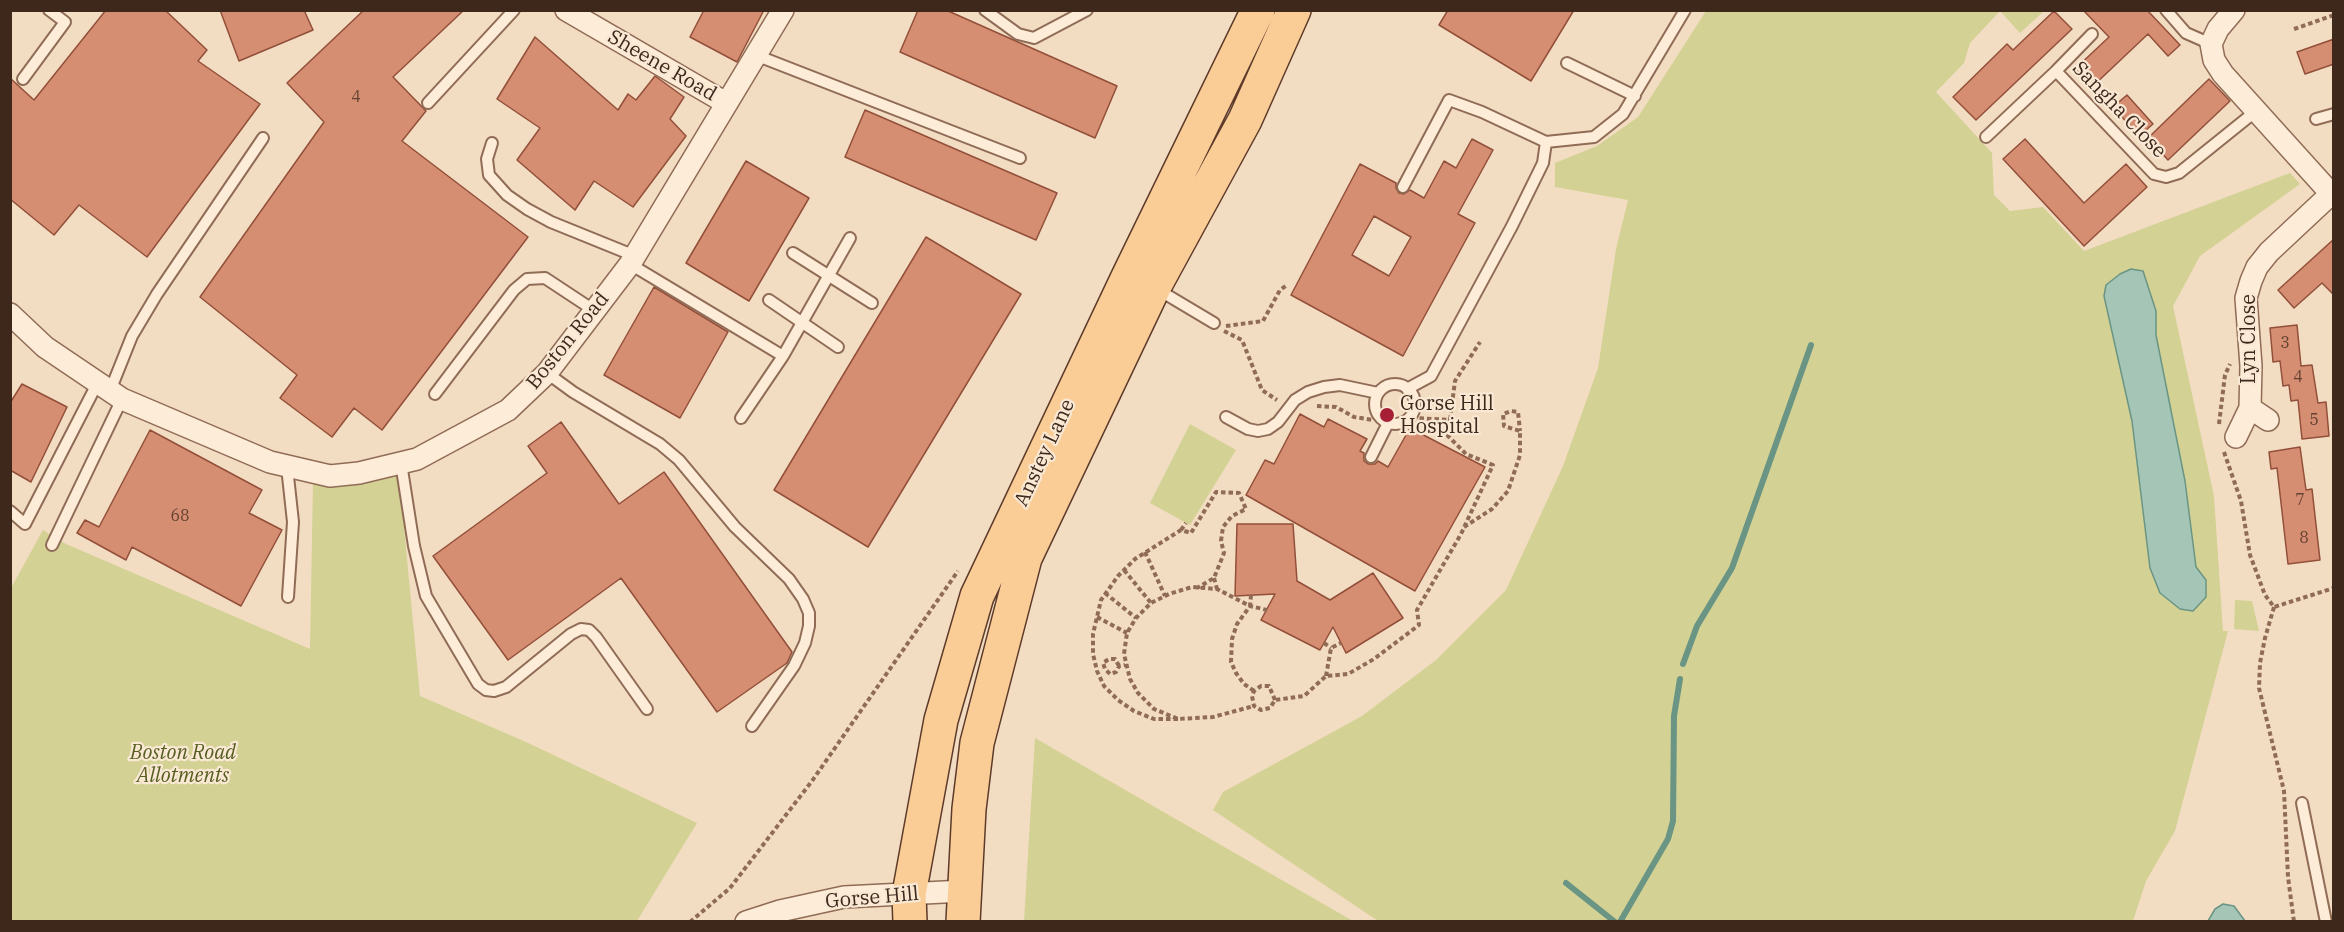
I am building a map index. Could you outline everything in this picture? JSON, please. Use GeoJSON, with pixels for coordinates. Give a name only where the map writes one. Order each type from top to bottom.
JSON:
{"type":"FeatureCollection","features":[{"type":"Feature","properties":{"kind":"main road","name":"Anstey Lane"},"geometry":{"type":"LineString","coordinates":[[909,908],[941,720],[977,596],[1258,10]]}},
{"type":"Feature","properties":{"kind":"main road","name":"Anstey Lane"},"geometry":{"type":"LineString","coordinates":[[964,906],[969,809],[977,743],[1025,558],[1154,287],[1245,120],[1294,10]]}},
{"type":"Feature","properties":{"kind":"street","name":"Sheene Road"},"geometry":{"type":"LineString","coordinates":[[566,10],[726,103]]}},
{"type":"Feature","properties":{"kind":"street","name":"Boston Road"},"geometry":{"type":"LineString","coordinates":[[10,314],[45,348],[110,391],[270,462],[330,476],[358,473],[417,459],[508,410],[548,373],[633,260],[726,103],[758,56],[783,10]]}},
{"type":"Feature","properties":{"kind":"street"},"geometry":{"type":"LineString","coordinates":[[2234,10],[2218,29],[2211,44],[2214,60],[2223,74],[2332,196]]}},
{"type":"Feature","properties":{"kind":"street","name":"Lyn Close"},"geometry":{"type":"LineString","coordinates":[[2236,437],[2250,408],[2251,366],[2246,298],[2251,281],[2257,267],[2269,252],[2332,196]]}},
{"type":"Feature","properties":{"kind":"street","name":"Lyn Close"},"geometry":{"type":"LineString","coordinates":[[2250,408],[2268,420]]}},
{"type":"Feature","properties":{"kind":"street","name":"Gorse Hill"},"geometry":{"type":"LineString","coordinates":[[746,921],[844,897],[909,908],[964,906]]}},
{"type":"Feature","properties":{"kind":"lane"},"geometry":{"type":"LineString","coordinates":[[23,79],[64,22],[49,10]]}},
{"type":"Feature","properties":{"kind":"lane"},"geometry":{"type":"LineString","coordinates":[[428,103],[514,10]]}},
{"type":"Feature","properties":{"kind":"lane"},"geometry":{"type":"LineString","coordinates":[[985,10],[1018,34],[1034,39],[1087,10]]}},
{"type":"Feature","properties":{"kind":"lane"},"geometry":{"type":"LineString","coordinates":[[1403,187],[1449,100],[1482,112],[1546,142],[1594,137],[1623,114],[1685,10]]}},
{"type":"Feature","properties":{"kind":"lane"},"geometry":{"type":"LineString","coordinates":[[2166,10],[2186,33],[2211,44]]}},
{"type":"Feature","properties":{"kind":"lane","name":"Sangha Close"},"geometry":{"type":"LineString","coordinates":[[2092,34],[2056,71],[2154,174],[2166,177],[2180,173],[2256,111]]}},
{"type":"Feature","properties":{"kind":"lane"},"geometry":{"type":"LineString","coordinates":[[758,56],[1020,158]]}},
{"type":"Feature","properties":{"kind":"lane"},"geometry":{"type":"LineString","coordinates":[[1567,63],[1635,96]]}},
{"type":"Feature","properties":{"kind":"lane"},"geometry":{"type":"LineString","coordinates":[[1986,137],[2056,71]]}},
{"type":"Feature","properties":{"kind":"lane"},"geometry":{"type":"LineString","coordinates":[[2316,119],[2334,114]]}},
{"type":"Feature","properties":{"kind":"lane"},"geometry":{"type":"LineString","coordinates":[[52,544],[132,336],[157,294],[263,138]]}},
{"type":"Feature","properties":{"kind":"lane"},"geometry":{"type":"LineString","coordinates":[[1407,389],[1431,376],[1512,226],[1543,163],[1546,142]]}},
{"type":"Feature","properties":{"kind":"lane"},"geometry":{"type":"LineString","coordinates":[[492,143],[487,159],[489,176],[507,195],[526,209],[633,260],[783,356]]}},
{"type":"Feature","properties":{"kind":"lane"},"geometry":{"type":"LineString","coordinates":[[741,418],[783,356],[850,238]]}},
{"type":"Feature","properties":{"kind":"lane"},"geometry":{"type":"LineString","coordinates":[[793,253],[872,303]]}},
{"type":"Feature","properties":{"kind":"lane"},"geometry":{"type":"LineString","coordinates":[[435,394],[514,290],[527,279],[545,278],[595,310]]}},
{"type":"Feature","properties":{"kind":"lane"},"geometry":{"type":"LineString","coordinates":[[1154,287],[1214,323]]}},
{"type":"Feature","properties":{"kind":"lane"},"geometry":{"type":"LineString","coordinates":[[769,300],[838,347]]}},
{"type":"Feature","properties":{"kind":"lane"},"geometry":{"type":"LineString","coordinates":[[548,373],[573,392],[660,444],[679,460],[735,527],[789,579],[803,599],[808,613],[809,626],[805,644],[794,666],[753,726]]}},
{"type":"Feature","properties":{"kind":"lane"},"geometry":{"type":"LineString","coordinates":[[1226,417],[1248,429],[1268,429],[1278,422],[1295,400],[1308,392],[1340,385],[1378,393]]}},
{"type":"Feature","properties":{"kind":"lane"},"geometry":{"type":"LineString","coordinates":[[1388,385],[1407,389],[1411,393],[1414,404],[1411,415],[1403,422],[1388,423],[1378,416],[1374,405],[1378,393],[1388,385]]}},
{"type":"Feature","properties":{"kind":"lane"},"geometry":{"type":"LineString","coordinates":[[10,511],[25,524],[110,391]]}},
{"type":"Feature","properties":{"kind":"lane"},"geometry":{"type":"LineString","coordinates":[[1371,457],[1388,423]]}},
{"type":"Feature","properties":{"kind":"lane"},"geometry":{"type":"LineString","coordinates":[[401,463],[414,546],[426,596],[478,684],[486,690],[494,691],[506,687],[571,634],[581,629],[589,630],[647,709]]}},
{"type":"Feature","properties":{"kind":"lane"},"geometry":{"type":"LineString","coordinates":[[287,467],[293,522],[288,597]]}},
{"type":"Feature","properties":{"kind":"lane"},"geometry":{"type":"LineString","coordinates":[[2302,803],[2326,921]]}},
{"type":"Feature","properties":{"kind":"path"},"geometry":{"type":"LineString","coordinates":[[2294,29],[2334,15]]}},
{"type":"Feature","properties":{"kind":"path"},"geometry":{"type":"LineString","coordinates":[[1214,323],[1226,326],[1263,321],[1280,290],[1287,285]]}},
{"type":"Feature","properties":{"kind":"path"},"geometry":{"type":"LineString","coordinates":[[1275,700],[1304,696],[1326,676],[1348,674],[1374,659],[1419,625],[1417,610],[1464,528],[1493,465],[1466,454],[1448,436],[1455,381],[1480,342]]}},
{"type":"Feature","properties":{"kind":"path"},"geometry":{"type":"LineString","coordinates":[[1464,528],[1492,509],[1508,491],[1520,455],[1520,431],[1518,412],[1511,411],[1503,414],[1504,426],[1520,431]]}},
{"type":"Feature","properties":{"kind":"path"},"geometry":{"type":"LineString","coordinates":[[1411,415],[1415,418],[1450,420]]}},
{"type":"Feature","properties":{"kind":"path"},"geometry":{"type":"LineString","coordinates":[[1181,530],[1191,533],[1216,492],[1239,493],[1246,509],[1232,516],[1223,527],[1221,541],[1224,553],[1214,578],[1217,590]]}},
{"type":"Feature","properties":{"kind":"path"},"geometry":{"type":"LineString","coordinates":[[1186,523],[1181,530],[1145,552],[1124,570],[1101,600],[1093,634],[1093,654],[1097,671],[1104,686],[1118,700],[1134,711],[1154,719],[1213,717],[1254,705]]}},
{"type":"Feature","properties":{"kind":"path"},"geometry":{"type":"LineString","coordinates":[[1145,552],[1165,596]]}},
{"type":"Feature","properties":{"kind":"path"},"geometry":{"type":"LineString","coordinates":[[690,921],[730,888],[806,790],[960,568]]}},
{"type":"Feature","properties":{"kind":"path"},"geometry":{"type":"LineString","coordinates":[[1124,570],[1151,603]]}},
{"type":"Feature","properties":{"kind":"path"},"geometry":{"type":"LineString","coordinates":[[1197,588],[1214,578]]}},
{"type":"Feature","properties":{"kind":"path"},"geometry":{"type":"LineString","coordinates":[[1178,719],[1154,709],[1138,693],[1130,679],[1125,666],[1124,654],[1127,633],[1136,618],[1151,603],[1192,587],[1217,590],[1250,606],[1267,610]]}},
{"type":"Feature","properties":{"kind":"path"},"geometry":{"type":"LineString","coordinates":[[1106,593],[1136,618]]}},
{"type":"Feature","properties":{"kind":"path"},"geometry":{"type":"LineString","coordinates":[[1251,595],[1250,606],[1236,624],[1230,651],[1231,662],[1236,673],[1244,684],[1254,691]]}},
{"type":"Feature","properties":{"kind":"path"},"geometry":{"type":"LineString","coordinates":[[2274,607],[2260,663],[2259,688],[2284,791],[2288,877],[2294,921]]}},
{"type":"Feature","properties":{"kind":"path"},"geometry":{"type":"LineString","coordinates":[[1097,617],[1127,633]]}},
{"type":"Feature","properties":{"kind":"path"},"geometry":{"type":"LineString","coordinates":[[1324,643],[1331,648]]}},
{"type":"Feature","properties":{"kind":"path"},"geometry":{"type":"LineString","coordinates":[[1331,648],[1341,643]]}},
{"type":"Feature","properties":{"kind":"path"},"geometry":{"type":"LineString","coordinates":[[1326,676],[1331,648]]}},
{"type":"Feature","properties":{"kind":"path"},"geometry":{"type":"LineString","coordinates":[[1109,658],[1115,659],[1119,666],[1116,672],[1110,674],[1103,663],[1109,658]]}},
{"type":"Feature","properties":{"kind":"path"},"geometry":{"type":"LineString","coordinates":[[1119,666],[1125,666]]}},
{"type":"Feature","properties":{"kind":"path"},"geometry":{"type":"LineString","coordinates":[[1097,671],[1105,669]]}},
{"type":"Feature","properties":{"kind":"path"},"geometry":{"type":"LineString","coordinates":[[1261,686],[1269,686],[1275,700],[1270,708],[1261,710],[1254,705],[1252,696],[1254,691],[1261,686]]}},
{"type":"Feature","properties":{"kind":"green space"},"geometry":{"type":"Polygon","coordinates":[[[1706,11],[2000,11],[1970,43],[1964,63],[1936,92],[1992,153],[1994,195],[2010,211],[2043,207],[2084,251],[2290,173],[2300,184],[2200,256],[2173,306],[2214,496],[2223,631],[2228,631],[2175,831],[2146,881],[2133,921],[1378,921],[1213,810],[1223,792],[1362,716],[1436,660],[1506,590],[1563,466],[1598,368],[1616,249],[1628,200],[1555,187],[1555,163],[1597,146],[1638,117],[1706,11]]]}},
{"type":"Feature","properties":{"kind":"green space"},"geometry":{"type":"Polygon","coordinates":[[[2000,11],[2044,11],[2020,33],[2000,11]]]}},
{"type":"Feature","properties":{"kind":"green space"},"geometry":{"type":"Polygon","coordinates":[[[1190,424],[1236,450],[1190,525],[1150,503],[1190,424]]]}},
{"type":"Feature","properties":{"kind":"green space","name":"Boston Road Allotments"},"geometry":{"type":"Polygon","coordinates":[[[399,474],[420,696],[526,742],[697,823],[637,921],[11,922],[11,588],[43,530],[66,544],[310,649],[313,481],[399,474]]]}},
{"type":"Feature","properties":{"kind":"green space"},"geometry":{"type":"Polygon","coordinates":[[[2235,600],[2252,601],[2259,631],[2234,629],[2235,600]]]}},
{"type":"Feature","properties":{"kind":"green space"},"geometry":{"type":"Polygon","coordinates":[[[1035,738],[1353,921],[1024,921],[1035,738]]]}},
{"type":"Feature","properties":{"kind":"shaded area"},"geometry":{"type":"Polygon","coordinates":[[[2131,269],[2143,271],[2156,311],[2156,335],[2185,481],[2196,567],[2206,580],[2206,597],[2193,611],[2180,609],[2160,593],[2150,568],[2132,421],[2104,296],[2106,285],[2131,269]]]}},
{"type":"Feature","properties":{"kind":"shaded area"},"geometry":{"type":"Polygon","coordinates":[[[2223,904],[2234,906],[2245,921],[2208,921],[2215,909],[2223,904]]]}},
{"type":"Feature","properties":{"kind":"building"},"geometry":{"type":"Polygon","coordinates":[[[106,10],[165,10],[207,50],[198,61],[260,104],[147,257],[79,205],[54,235],[10,199],[10,78],[34,100],[106,10]]]}},
{"type":"Feature","properties":{"kind":"building"},"geometry":{"type":"Polygon","coordinates":[[[220,10],[304,10],[313,30],[239,61],[220,10]]]}},
{"type":"Feature","properties":{"kind":"building"},"geometry":{"type":"Polygon","coordinates":[[[364,10],[464,10],[393,77],[426,111],[402,141],[528,237],[382,430],[354,408],[332,437],[280,398],[297,375],[200,297],[324,122],[287,83],[364,10]]]}},
{"type":"Feature","properties":{"kind":"building"},"geometry":{"type":"Polygon","coordinates":[[[704,10],[764,10],[737,62],[690,37],[704,10]]]}},
{"type":"Feature","properties":{"kind":"building"},"geometry":{"type":"Polygon","coordinates":[[[918,10],[946,10],[1117,86],[1095,138],[900,52],[918,10]]]}},
{"type":"Feature","properties":{"kind":"building"},"geometry":{"type":"Polygon","coordinates":[[[1448,10],[1574,10],[1531,81],[1439,25],[1448,10]]]}},
{"type":"Feature","properties":{"kind":"building"},"geometry":{"type":"Polygon","coordinates":[[[2083,10],[2147,10],[2180,45],[2168,56],[2148,34],[2092,87],[2075,69],[2109,37],[2083,10]]]}},
{"type":"Feature","properties":{"kind":"building"},"geometry":{"type":"Polygon","coordinates":[[[2054,11],[2072,29],[1976,120],[1953,97],[2007,44],[2013,50],[2054,11]]]}},
{"type":"Feature","properties":{"kind":"building"},"geometry":{"type":"Polygon","coordinates":[[[535,37],[618,110],[628,94],[636,100],[655,76],[684,97],[670,119],[686,136],[633,207],[594,181],[575,210],[517,160],[540,128],[497,99],[535,37]]]}},
{"type":"Feature","properties":{"kind":"building"},"geometry":{"type":"Polygon","coordinates":[[[2334,39],[2334,64],[2305,74],[2297,52],[2334,39]]]}},
{"type":"Feature","properties":{"kind":"building"},"geometry":{"type":"Polygon","coordinates":[[[2209,79],[2230,101],[2168,160],[2148,138],[2209,79]]]}},
{"type":"Feature","properties":{"kind":"building"},"geometry":{"type":"Polygon","coordinates":[[[2127,95],[2153,124],[2139,136],[2113,107],[2127,95]]]}},
{"type":"Feature","properties":{"kind":"building"},"geometry":{"type":"Polygon","coordinates":[[[865,110],[1057,193],[1036,240],[845,157],[865,110]]]}},
{"type":"Feature","properties":{"kind":"building"},"geometry":{"type":"Polygon","coordinates":[[[1472,139],[1493,150],[1458,214],[1475,223],[1403,356],[1291,295],[1360,164],[1396,183],[1399,193],[1404,194],[1410,190],[1424,198],[1444,161],[1456,168],[1472,139]],[[1374,216],[1352,255],[1389,276],[1411,237],[1374,216]]]}},
{"type":"Feature","properties":{"kind":"building"},"geometry":{"type":"Polygon","coordinates":[[[2025,139],[2084,203],[2126,164],[2147,187],[2084,246],[2003,159],[2025,139]]]}},
{"type":"Feature","properties":{"kind":"building"},"geometry":{"type":"Polygon","coordinates":[[[746,161],[809,198],[749,301],[686,263],[746,161]]]}},
{"type":"Feature","properties":{"kind":"building"},"geometry":{"type":"Polygon","coordinates":[[[926,237],[1021,294],[868,547],[774,490],[926,237]]]}},
{"type":"Feature","properties":{"kind":"building"},"geometry":{"type":"Polygon","coordinates":[[[2334,239],[2334,295],[2322,283],[2294,308],[2278,290],[2334,239]]]}},
{"type":"Feature","properties":{"kind":"building"},"geometry":{"type":"Polygon","coordinates":[[[654,287],[728,332],[680,418],[604,375],[654,287]]]}},
{"type":"Feature","properties":{"kind":"building"},"geometry":{"type":"Polygon","coordinates":[[[2297,325],[2301,366],[2312,365],[2318,403],[2326,402],[2329,436],[2302,439],[2298,400],[2291,401],[2289,385],[2283,386],[2280,361],[2273,362],[2270,328],[2297,325]]]}},
{"type":"Feature","properties":{"kind":"building"},"geometry":{"type":"Polygon","coordinates":[[[22,384],[67,407],[31,482],[10,470],[10,403],[22,384]]]}},
{"type":"Feature","properties":{"kind":"building"},"geometry":{"type":"Polygon","coordinates":[[[1300,414],[1324,427],[1328,419],[1367,439],[1360,451],[1364,453],[1364,461],[1368,464],[1375,464],[1378,461],[1388,467],[1410,428],[1485,467],[1415,591],[1246,495],[1265,460],[1274,464],[1300,414]]]}},
{"type":"Feature","properties":{"kind":"building"},"geometry":{"type":"Polygon","coordinates":[[[561,422],[619,504],[664,472],[792,652],[787,663],[717,712],[621,578],[508,660],[433,556],[547,473],[528,446],[561,422]]]}},
{"type":"Feature","properties":{"kind":"building"},"geometry":{"type":"Polygon","coordinates":[[[150,430],[262,490],[249,513],[282,530],[241,606],[132,547],[126,560],[77,533],[85,520],[99,527],[150,430]]]}},
{"type":"Feature","properties":{"kind":"building"},"geometry":{"type":"Polygon","coordinates":[[[2300,447],[2306,490],[2312,489],[2320,560],[2288,564],[2277,468],[2271,469],[2269,452],[2300,447]]]}},
{"type":"Feature","properties":{"kind":"building"},"geometry":{"type":"Polygon","coordinates":[[[1237,524],[1293,524],[1297,581],[1330,600],[1373,573],[1403,618],[1346,653],[1333,627],[1320,650],[1261,620],[1275,594],[1235,596],[1237,524]]]}},
{"type":"Feature","properties":{"kind":"waterway"},"geometry":{"type":"LineString","coordinates":[[1683,664],[1697,626],[1732,568],[1811,345]]}},
{"type":"Feature","properties":{"kind":"waterway"},"geometry":{"type":"LineString","coordinates":[[1620,922],[1668,839],[1673,821],[1674,716],[1680,679]]}},
{"type":"Feature","properties":{"kind":"waterway"},"geometry":{"type":"LineString","coordinates":[[1566,883],[1615,922]]}},
{"type":"Feature","properties":{"kind":"place","name":"Gorse Hill Hospital"},"geometry":{"type":"Point","coordinates":[1387,415]}}]}
